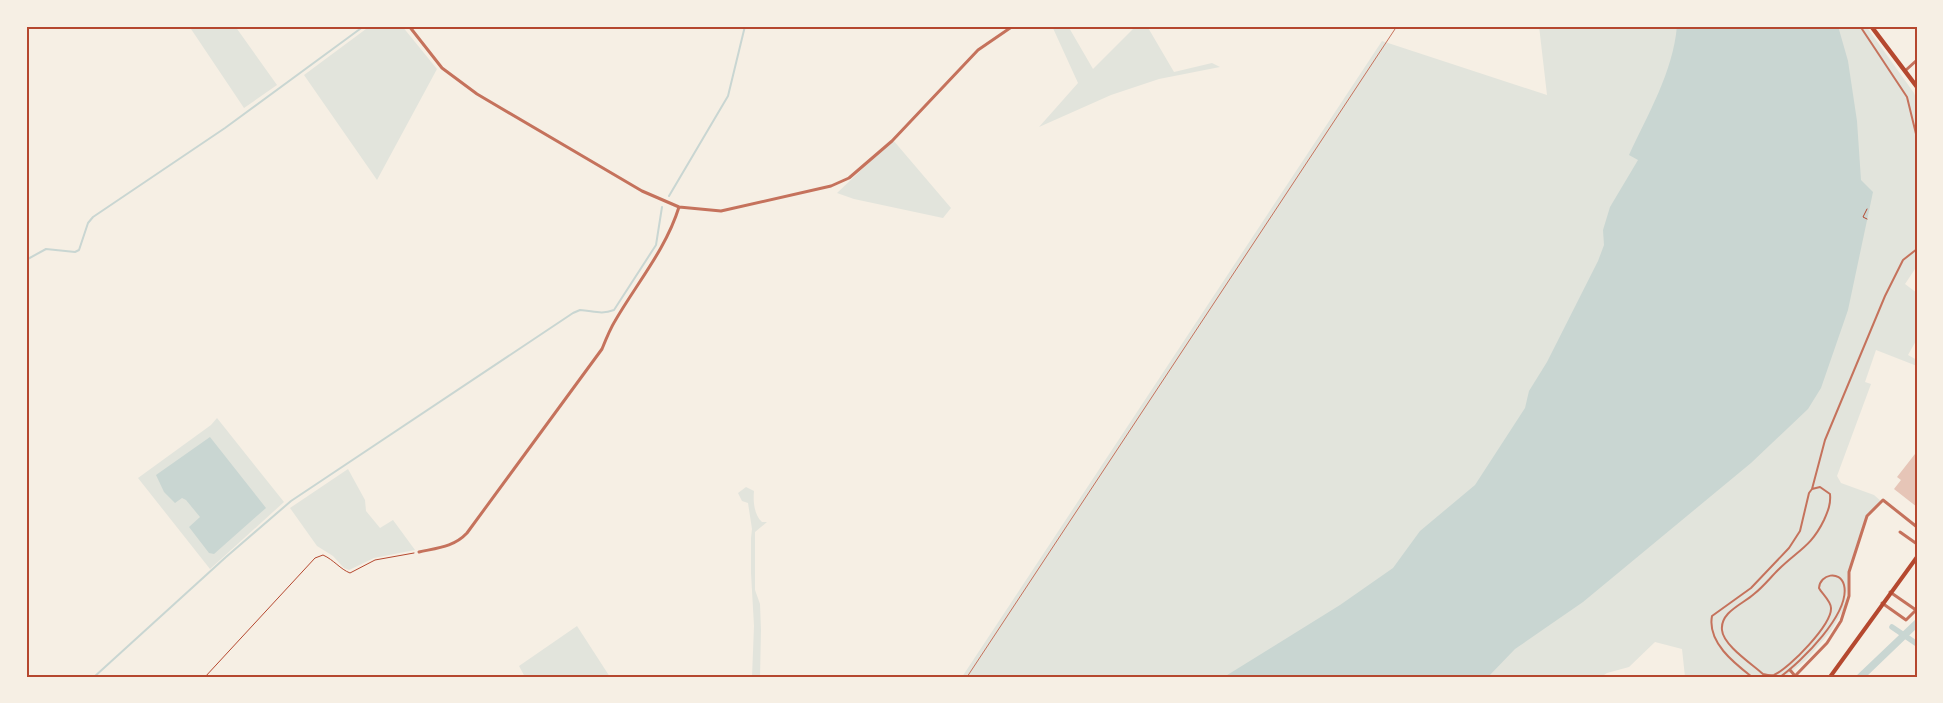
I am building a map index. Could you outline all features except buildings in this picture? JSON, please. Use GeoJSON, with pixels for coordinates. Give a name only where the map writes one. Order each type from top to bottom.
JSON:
{"type":"FeatureCollection","features":[{"type":"Feature","properties":{"kind":"main road"},"geometry":{"type":"LineString","coordinates":[[1871,26],[1917,87]]}},
{"type":"Feature","properties":{"kind":"main road"},"geometry":{"type":"LineString","coordinates":[[1907,72],[1917,78]]}},
{"type":"Feature","properties":{"kind":"main road"},"geometry":{"type":"LineString","coordinates":[[1830,677],[1917,556]]}},
{"type":"Feature","properties":{"kind":"street"},"geometry":{"type":"LineString","coordinates":[[410,26],[442,68],[477,94],[642,191],[680,208],[721,211],[831,186],[849,178],[892,141],[978,50],[1013,26]]}},
{"type":"Feature","properties":{"kind":"street"},"geometry":{"type":"LineString","coordinates":[[1860,26],[1907,97],[1917,138]]}},
{"type":"Feature","properties":{"kind":"street"},"geometry":{"type":"LineString","coordinates":[[1907,72],[1917,60]]}},
{"type":"Feature","properties":{"kind":"street"},"geometry":{"type":"LineString","coordinates":[[419,552],[450,546],[467,533],[602,348],[614,322],[654,260],[680,208]]}},
{"type":"Feature","properties":{"kind":"street"},"geometry":{"type":"LineString","coordinates":[[1752,677],[1721,649],[1711,623],[1712,616],[1751,588],[1789,548],[1800,532],[1825,440],[1884,296],[1903,260],[1917,249]]}},
{"type":"Feature","properties":{"kind":"street"},"geometry":{"type":"LineString","coordinates":[[1780,677],[1808,654],[1840,610],[1844,594],[1844,584],[1839,578],[1831,575],[1824,577],[1819,582],[1819,588],[1831,604],[1830,615],[1804,651],[1776,674],[1770,676],[1763,674],[1731,646],[1724,636],[1722,629],[1727,614],[1757,592],[1780,568],[1800,553],[1814,539],[1831,503],[1828,491],[1820,487],[1812,489]]}},
{"type":"Feature","properties":{"kind":"street"},"geometry":{"type":"LineString","coordinates":[[1790,670],[1796,676],[1827,643],[1841,621],[1849,596],[1849,572],[1867,516],[1883,500],[1917,527]]}},
{"type":"Feature","properties":{"kind":"street"},"geometry":{"type":"LineString","coordinates":[[1900,532],[1917,544]]}},
{"type":"Feature","properties":{"kind":"street"},"geometry":{"type":"LineString","coordinates":[[1882,603],[1906,620],[1916,610],[1890,592]]}},
{"type":"Feature","properties":{"kind":"lane"},"geometry":{"type":"LineString","coordinates":[[967,677],[1397,26]]}},
{"type":"Feature","properties":{"kind":"path"},"geometry":{"type":"LineString","coordinates":[[1867,209],[1863,217],[1867,219]]}},
{"type":"Feature","properties":{"kind":"path"},"geometry":{"type":"LineString","coordinates":[[205,677],[315,558],[323,555],[332,559],[344,571],[350,574],[375,560],[419,552]]}},
{"type":"Feature","properties":{"kind":"shaded area"},"geometry":{"type":"Polygon","coordinates":[[[189,26],[235,26],[277,85],[244,108],[189,26]]]}},
{"type":"Feature","properties":{"kind":"shaded area"},"geometry":{"type":"Polygon","coordinates":[[[370,26],[402,26],[437,69],[377,180],[304,75],[370,26]]]}},
{"type":"Feature","properties":{"kind":"shaded area"},"geometry":{"type":"Polygon","coordinates":[[[1052,26],[1068,26],[1093,69],[1136,26],[1147,26],[1174,72],[1212,63],[1220,67],[1159,79],[1111,95],[1039,127],[1078,83],[1052,26]]]}},
{"type":"Feature","properties":{"kind":"shaded area"},"geometry":{"type":"Polygon","coordinates":[[[1539,26],[1866,26],[1914,93],[1917,101],[1917,266],[1905,284],[1917,293],[1917,339],[1908,355],[1917,360],[1917,366],[1876,350],[1865,382],[1871,384],[1837,476],[1841,483],[1874,495],[1882,502],[1867,515],[1850,568],[1845,607],[1831,631],[1807,659],[1785,677],[1685,677],[1682,649],[1655,642],[1629,667],[1607,673],[1601,677],[962,677],[1382,41],[1547,95],[1539,26]]]}},
{"type":"Feature","properties":{"kind":"shaded area"},"geometry":{"type":"Polygon","coordinates":[[[1677,26],[1838,26],[1848,61],[1857,121],[1861,180],[1873,192],[1848,310],[1821,388],[1808,409],[1751,463],[1583,602],[1515,649],[1488,677],[1224,677],[1340,605],[1393,568],[1420,531],[1475,485],[1525,408],[1529,391],[1547,362],[1598,261],[1604,245],[1603,230],[1610,207],[1638,160],[1629,155],[1665,76],[1675,43],[1677,26]]]}},
{"type":"Feature","properties":{"kind":"shaded area"},"geometry":{"type":"Polygon","coordinates":[[[893,140],[951,208],[943,218],[854,199],[837,193],[893,140]]]}},
{"type":"Feature","properties":{"kind":"shaded area"},"geometry":{"type":"Polygon","coordinates":[[[217,418],[284,502],[210,569],[138,478],[211,425],[217,418]]]}},
{"type":"Feature","properties":{"kind":"shaded area"},"geometry":{"type":"Polygon","coordinates":[[[210,437],[266,508],[214,554],[209,553],[189,527],[200,517],[186,500],[182,498],[175,503],[164,492],[156,475],[210,437]]]}},
{"type":"Feature","properties":{"kind":"shaded area"},"geometry":{"type":"Polygon","coordinates":[[[348,469],[365,500],[366,511],[380,528],[393,520],[415,550],[374,558],[349,570],[344,568],[333,556],[317,546],[290,508],[348,469]]]}},
{"type":"Feature","properties":{"kind":"shaded area"},"geometry":{"type":"Polygon","coordinates":[[[746,487],[754,491],[757,516],[762,522],[767,522],[755,532],[755,590],[760,604],[761,630],[760,677],[752,677],[754,626],[751,573],[752,529],[748,503],[742,501],[738,493],[746,487]]]}},
{"type":"Feature","properties":{"kind":"shaded area"},"geometry":{"type":"Polygon","coordinates":[[[1917,618],[1917,628],[1866,677],[1855,677],[1917,618]]]}},
{"type":"Feature","properties":{"kind":"shaded area"},"geometry":{"type":"Polygon","coordinates":[[[577,626],[610,677],[525,677],[519,666],[577,626]]]}},
{"type":"Feature","properties":{"kind":"waterway"},"geometry":{"type":"LineString","coordinates":[[26,260],[46,249],[75,252],[79,250],[88,223],[93,217],[225,128],[364,26]]}},
{"type":"Feature","properties":{"kind":"waterway"},"geometry":{"type":"LineString","coordinates":[[669,196],[728,96],[745,26]]}},
{"type":"Feature","properties":{"kind":"waterway"},"geometry":{"type":"LineString","coordinates":[[94,677],[226,557],[291,501],[573,313],[580,310],[601,312],[614,310],[656,245],[662,207]]}},
{"type":"Feature","properties":{"kind":"waterway"},"geometry":{"type":"LineString","coordinates":[[1892,627],[1917,644]]}}]}
